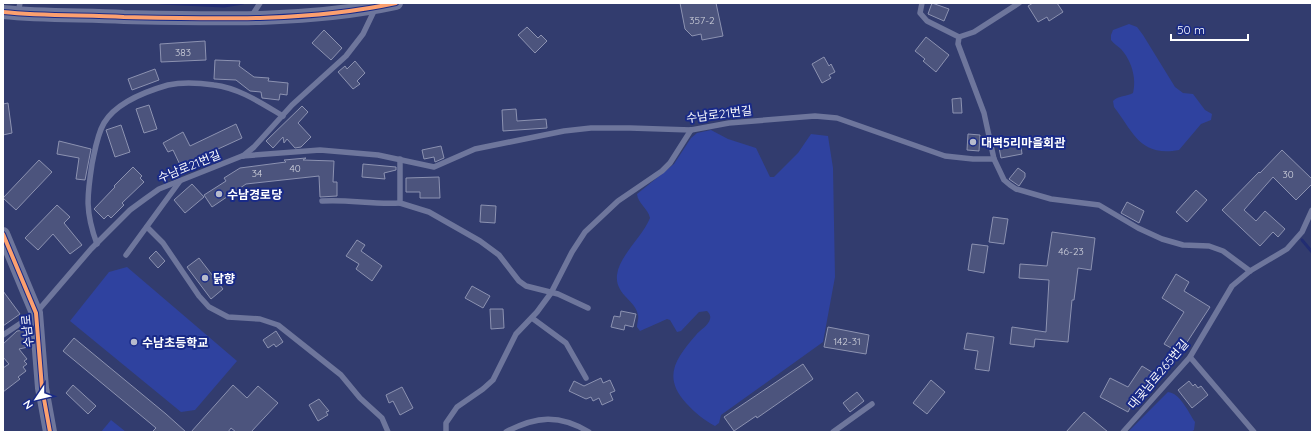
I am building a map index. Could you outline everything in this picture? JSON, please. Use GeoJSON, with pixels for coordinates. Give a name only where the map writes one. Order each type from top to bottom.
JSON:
{"type":"FeatureCollection","features":[{"type":"Feature","properties":{"kind":"street"},"geometry":{"type":"LineString","coordinates":[[3,12],[19,8],[161,18],[251,18],[327,14],[396,3]]}},
{"type":"Feature","properties":{"kind":"street","name":"수남로"},"geometry":{"type":"LineString","coordinates":[[3,234],[36,313],[42,388],[50,432]]}},
{"type":"Feature","properties":{"kind":"lane"},"geometry":{"type":"LineString","coordinates":[[251,18],[260,3]]}},
{"type":"Feature","properties":{"kind":"lane"},"geometry":{"type":"LineString","coordinates":[[922,3],[920,12],[927,21],[958,37],[974,32],[1020,3]]}},
{"type":"Feature","properties":{"kind":"lane"},"geometry":{"type":"LineString","coordinates":[[242,156],[254,148],[283,116],[346,56],[363,34],[375,7]]}},
{"type":"Feature","properties":{"kind":"lane"},"geometry":{"type":"LineString","coordinates":[[958,37],[958,44],[984,113],[994,159],[1004,180],[1016,189],[1050,200],[1099,205],[1138,228],[1162,239],[1183,245],[1209,246],[1223,251],[1250,271]]}},
{"type":"Feature","properties":{"kind":"lane"},"geometry":{"type":"LineString","coordinates":[[97,244],[88,218],[87,207],[90,177],[99,134],[106,120],[116,110],[160,88],[170,85],[200,84],[214,85],[238,92],[283,116]]}},
{"type":"Feature","properties":{"kind":"lane","name":"수남로21번길"},"geometry":{"type":"LineString","coordinates":[[3,335],[36,313],[97,244],[130,210],[158,189],[242,156],[320,150],[378,155],[434,167],[475,149],[517,140],[591,128],[692,130],[729,123],[781,117],[815,116],[837,118],[945,156],[973,159],[994,159]]}},
{"type":"Feature","properties":{"kind":"lane"},"geometry":{"type":"LineString","coordinates":[[446,432],[446,423],[451,414],[493,380],[516,334],[532,318],[551,293],[584,232],[618,202],[666,167],[681,148],[692,130]]}},
{"type":"Feature","properties":{"kind":"lane"},"geometry":{"type":"LineString","coordinates":[[400,159],[400,203]]}},
{"type":"Feature","properties":{"kind":"lane"},"geometry":{"type":"LineString","coordinates":[[126,255],[180,180]]}},
{"type":"Feature","properties":{"kind":"lane"},"geometry":{"type":"LineString","coordinates":[[322,201],[350,200],[387,204],[400,203],[429,212],[463,230],[499,255],[519,281],[526,286],[551,293],[588,308]]}},
{"type":"Feature","properties":{"kind":"lane","name":"대곶남로265번길"},"geometry":{"type":"LineString","coordinates":[[1122,432],[1190,357],[1232,286],[1250,271],[1287,249],[1302,232],[1312,210]]}},
{"type":"Feature","properties":{"kind":"lane"},"geometry":{"type":"LineString","coordinates":[[147,227],[163,243],[208,307],[228,317],[260,318],[278,325],[341,375],[360,398],[382,418],[388,432]]}},
{"type":"Feature","properties":{"kind":"lane"},"geometry":{"type":"LineString","coordinates":[[532,318],[566,343],[586,378]]}},
{"type":"Feature","properties":{"kind":"lane"},"geometry":{"type":"LineString","coordinates":[[1190,357],[1254,432]]}},
{"type":"Feature","properties":{"kind":"lane"},"geometry":{"type":"LineString","coordinates":[[833,432],[872,404]]}},
{"type":"Feature","properties":{"kind":"lane"},"geometry":{"type":"LineString","coordinates":[[506,432],[529,421],[548,420],[569,423],[589,432]]}},
{"type":"Feature","properties":{"kind":"shaded area"},"geometry":{"type":"Polygon","coordinates":[[[1129,24],[1137,27],[1143,35],[1175,87],[1183,93],[1193,94],[1205,110],[1212,114],[1211,120],[1201,124],[1179,150],[1155,150],[1139,141],[1114,107],[1113,101],[1133,93],[1134,75],[1128,58],[1125,53],[1111,40],[1113,30],[1129,24]]]}},
{"type":"Feature","properties":{"kind":"shaded area"},"geometry":{"type":"Polygon","coordinates":[[[711,130],[728,139],[756,148],[770,177],[774,177],[798,153],[811,134],[828,136],[833,168],[835,277],[823,342],[721,415],[719,423],[715,426],[700,416],[686,403],[679,394],[673,376],[674,368],[683,352],[689,343],[708,323],[710,318],[709,313],[707,311],[699,312],[681,331],[677,332],[670,320],[667,319],[640,331],[637,327],[638,316],[634,305],[619,288],[617,282],[619,268],[626,253],[647,225],[650,218],[647,211],[639,201],[637,194],[674,164],[691,138],[697,133],[711,130]]]}},
{"type":"Feature","properties":{"kind":"shaded area"},"geometry":{"type":"Polygon","coordinates":[[[127,267],[237,361],[195,410],[181,412],[70,321],[109,272],[127,267]]]}},
{"type":"Feature","properties":{"kind":"shaded area"},"geometry":{"type":"Polygon","coordinates":[[[1168,392],[1176,396],[1184,404],[1195,422],[1194,430],[1191,432],[1128,432],[1168,392]]]}},
{"type":"Feature","properties":{"kind":"shaded area"},"geometry":{"type":"Polygon","coordinates":[[[111,420],[126,432],[101,432],[111,420]]]}},
{"type":"Feature","properties":{"kind":"building"},"geometry":{"type":"Polygon","coordinates":[[[680,3],[716,3],[723,36],[702,40],[701,34],[692,36],[685,29],[680,3]]]}},
{"type":"Feature","properties":{"kind":"building"},"geometry":{"type":"Polygon","coordinates":[[[932,3],[949,9],[944,21],[928,14],[932,3]]]}},
{"type":"Feature","properties":{"kind":"building"},"geometry":{"type":"Polygon","coordinates":[[[1033,3],[1057,3],[1063,12],[1049,21],[1047,17],[1038,22],[1028,6],[1033,3]]]}},
{"type":"Feature","properties":{"kind":"building"},"geometry":{"type":"Polygon","coordinates":[[[527,27],[538,38],[541,35],[547,41],[535,53],[518,35],[527,27]]]}},
{"type":"Feature","properties":{"kind":"building"},"geometry":{"type":"Polygon","coordinates":[[[324,30],[342,48],[331,60],[312,43],[324,30]]]}},
{"type":"Feature","properties":{"kind":"building"},"geometry":{"type":"Polygon","coordinates":[[[926,37],[949,55],[936,72],[923,61],[925,59],[915,51],[926,37]]]}},
{"type":"Feature","properties":{"kind":"building"},"geometry":{"type":"Polygon","coordinates":[[[205,41],[206,60],[161,62],[160,44],[205,41]]]}},
{"type":"Feature","properties":{"kind":"building"},"geometry":{"type":"Polygon","coordinates":[[[824,57],[829,66],[831,64],[835,72],[829,75],[831,78],[822,83],[812,64],[824,57]]]}},
{"type":"Feature","properties":{"kind":"building"},"geometry":{"type":"Polygon","coordinates":[[[215,60],[240,61],[239,66],[254,77],[269,78],[268,81],[288,83],[287,95],[280,94],[279,100],[262,98],[261,92],[250,91],[236,80],[214,79],[215,60]]]}},
{"type":"Feature","properties":{"kind":"building"},"geometry":{"type":"Polygon","coordinates":[[[355,61],[365,73],[357,81],[360,84],[353,89],[338,72],[345,66],[347,69],[355,61]]]}},
{"type":"Feature","properties":{"kind":"building"},"geometry":{"type":"Polygon","coordinates":[[[155,69],[159,80],[132,90],[128,79],[155,69]]]}},
{"type":"Feature","properties":{"kind":"building"},"geometry":{"type":"Polygon","coordinates":[[[961,98],[962,113],[953,113],[952,99],[961,98]]]}},
{"type":"Feature","properties":{"kind":"building"},"geometry":{"type":"Polygon","coordinates":[[[8,103],[12,133],[3,135],[3,104],[8,103]]]}},
{"type":"Feature","properties":{"kind":"building"},"geometry":{"type":"Polygon","coordinates":[[[149,105],[157,129],[144,133],[136,109],[149,105]]]}},
{"type":"Feature","properties":{"kind":"building"},"geometry":{"type":"Polygon","coordinates":[[[302,106],[308,112],[298,123],[311,137],[301,147],[295,148],[287,139],[284,143],[283,137],[273,148],[266,141],[302,106]]]}},
{"type":"Feature","properties":{"kind":"building"},"geometry":{"type":"Polygon","coordinates":[[[516,109],[517,121],[546,119],[547,128],[503,131],[502,110],[516,109]]]}},
{"type":"Feature","properties":{"kind":"building"},"geometry":{"type":"Polygon","coordinates":[[[236,124],[242,138],[205,155],[206,158],[182,169],[173,150],[168,152],[163,143],[183,132],[190,146],[236,124]]]}},
{"type":"Feature","properties":{"kind":"building"},"geometry":{"type":"Polygon","coordinates":[[[121,125],[130,152],[115,157],[106,130],[121,125]]]}},
{"type":"Feature","properties":{"kind":"building","name":"대벽5리마을회관"},"geometry":{"type":"Polygon","coordinates":[[[968,134],[980,135],[979,151],[967,150],[968,134]]]}},
{"type":"Feature","properties":{"kind":"building"},"geometry":{"type":"Polygon","coordinates":[[[1020,138],[1022,154],[1001,158],[998,142],[1020,138]]]}},
{"type":"Feature","properties":{"kind":"building"},"geometry":{"type":"Polygon","coordinates":[[[59,141],[91,149],[85,180],[76,179],[79,158],[57,154],[59,141]]]}},
{"type":"Feature","properties":{"kind":"building"},"geometry":{"type":"Polygon","coordinates":[[[441,146],[444,158],[435,162],[434,157],[424,159],[422,150],[441,146]]]}},
{"type":"Feature","properties":{"kind":"building"},"geometry":{"type":"Polygon","coordinates":[[[1282,150],[1312,179],[1312,184],[1296,200],[1273,177],[1244,210],[1256,221],[1265,211],[1285,229],[1278,237],[1273,232],[1260,246],[1222,210],[1282,150]]]}},
{"type":"Feature","properties":{"kind":"building"},"geometry":{"type":"Polygon","coordinates":[[[306,158],[303,160],[334,161],[333,182],[337,182],[337,196],[320,197],[319,176],[246,184],[212,207],[204,195],[226,181],[224,178],[240,168],[286,162],[284,160],[306,158]]]}},
{"type":"Feature","properties":{"kind":"building"},"geometry":{"type":"Polygon","coordinates":[[[39,160],[52,172],[16,210],[3,198],[39,160]]]}},
{"type":"Feature","properties":{"kind":"building"},"geometry":{"type":"Polygon","coordinates":[[[363,164],[396,167],[396,170],[384,173],[385,179],[362,177],[363,164]]]}},
{"type":"Feature","properties":{"kind":"building"},"geometry":{"type":"Polygon","coordinates":[[[133,167],[142,176],[140,178],[144,182],[122,203],[124,205],[111,218],[108,215],[104,219],[94,209],[133,167]]]}},
{"type":"Feature","properties":{"kind":"building"},"geometry":{"type":"Polygon","coordinates":[[[1018,168],[1025,173],[1025,177],[1019,186],[1009,179],[1018,168]]]}},
{"type":"Feature","properties":{"kind":"building"},"geometry":{"type":"Polygon","coordinates":[[[439,177],[440,198],[420,198],[420,192],[406,192],[406,178],[439,177]]]}},
{"type":"Feature","properties":{"kind":"building"},"geometry":{"type":"Polygon","coordinates":[[[192,184],[204,197],[185,213],[174,200],[192,184]]]}},
{"type":"Feature","properties":{"kind":"building"},"geometry":{"type":"Polygon","coordinates":[[[1196,190],[1207,200],[1187,222],[1176,212],[1196,190]]]}},
{"type":"Feature","properties":{"kind":"building"},"geometry":{"type":"Polygon","coordinates":[[[1127,202],[1144,211],[1139,223],[1121,213],[1127,202]]]}},
{"type":"Feature","properties":{"kind":"building"},"geometry":{"type":"Polygon","coordinates":[[[57,205],[70,217],[64,223],[82,245],[70,254],[53,234],[38,250],[25,238],[57,205]]]}},
{"type":"Feature","properties":{"kind":"building"},"geometry":{"type":"Polygon","coordinates":[[[481,205],[496,206],[495,223],[480,222],[481,205]]]}},
{"type":"Feature","properties":{"kind":"building"},"geometry":{"type":"Polygon","coordinates":[[[993,217],[1008,219],[1004,244],[989,242],[993,217]]]}},
{"type":"Feature","properties":{"kind":"building"},"geometry":{"type":"Polygon","coordinates":[[[1052,232],[1095,238],[1091,270],[1078,268],[1074,300],[1072,300],[1068,342],[1035,339],[1034,347],[1010,344],[1012,327],[1046,332],[1049,280],[1019,278],[1020,264],[1047,266],[1052,232]]]}},
{"type":"Feature","properties":{"kind":"building"},"geometry":{"type":"Polygon","coordinates":[[[357,240],[365,245],[361,251],[382,266],[372,281],[356,269],[359,264],[346,256],[357,240]]]}},
{"type":"Feature","properties":{"kind":"building"},"geometry":{"type":"Polygon","coordinates":[[[972,244],[988,246],[984,273],[968,270],[972,244]]]}},
{"type":"Feature","properties":{"kind":"building"},"geometry":{"type":"Polygon","coordinates":[[[156,251],[165,261],[158,268],[149,258],[156,251]]]}},
{"type":"Feature","properties":{"kind":"building"},"geometry":{"type":"Polygon","coordinates":[[[199,258],[223,289],[211,299],[187,267],[199,258]]]}},
{"type":"Feature","properties":{"kind":"building"},"geometry":{"type":"Polygon","coordinates":[[[1176,274],[1189,282],[1184,291],[1210,307],[1180,353],[1164,344],[1184,312],[1162,298],[1176,274]]]}},
{"type":"Feature","properties":{"kind":"building"},"geometry":{"type":"Polygon","coordinates":[[[472,286],[490,296],[483,308],[465,298],[472,286]]]}},
{"type":"Feature","properties":{"kind":"building"},"geometry":{"type":"Polygon","coordinates":[[[3,291],[20,314],[3,326],[3,291]]]}},
{"type":"Feature","properties":{"kind":"building"},"geometry":{"type":"Polygon","coordinates":[[[490,309],[503,309],[504,328],[491,329],[490,309]]]}},
{"type":"Feature","properties":{"kind":"building"},"geometry":{"type":"Polygon","coordinates":[[[621,311],[636,314],[633,327],[625,325],[624,330],[611,327],[614,316],[620,317],[621,311]]]}},
{"type":"Feature","properties":{"kind":"building"},"geometry":{"type":"Polygon","coordinates":[[[828,327],[869,335],[866,354],[824,347],[828,327]]]}},
{"type":"Feature","properties":{"kind":"building"},"geometry":{"type":"Polygon","coordinates":[[[25,330],[28,347],[19,349],[27,359],[24,361],[27,364],[23,367],[26,371],[18,377],[20,379],[3,392],[3,368],[9,364],[3,357],[3,344],[17,331],[25,330]]]}},
{"type":"Feature","properties":{"kind":"building"},"geometry":{"type":"Polygon","coordinates":[[[276,331],[283,342],[276,347],[274,344],[268,348],[263,340],[276,331]]]}},
{"type":"Feature","properties":{"kind":"building"},"geometry":{"type":"Polygon","coordinates":[[[967,333],[994,337],[989,371],[975,369],[978,351],[964,349],[967,333]]]}},
{"type":"Feature","properties":{"kind":"building"},"geometry":{"type":"Polygon","coordinates":[[[74,338],[186,432],[152,432],[156,428],[63,351],[74,338]]]}},
{"type":"Feature","properties":{"kind":"building"},"geometry":{"type":"Polygon","coordinates":[[[803,364],[813,379],[757,418],[756,416],[734,431],[724,417],[803,364]]]}},
{"type":"Feature","properties":{"kind":"building"},"geometry":{"type":"Polygon","coordinates":[[[1142,366],[1155,374],[1144,390],[1140,388],[1128,412],[1100,397],[1110,378],[1128,387],[1142,366]]]}},
{"type":"Feature","properties":{"kind":"building"},"geometry":{"type":"Polygon","coordinates":[[[601,378],[603,383],[610,380],[615,391],[610,393],[613,400],[602,405],[599,398],[593,401],[591,397],[586,399],[569,391],[574,381],[584,386],[601,378]]]}},
{"type":"Feature","properties":{"kind":"building"},"geometry":{"type":"Polygon","coordinates":[[[931,380],[945,392],[927,414],[913,403],[931,380]]]}},
{"type":"Feature","properties":{"kind":"building"},"geometry":{"type":"Polygon","coordinates":[[[1189,381],[1193,386],[1195,384],[1198,388],[1201,386],[1208,395],[1192,408],[1178,390],[1189,381]]]}},
{"type":"Feature","properties":{"kind":"building"},"geometry":{"type":"Polygon","coordinates":[[[73,385],[96,406],[88,414],[66,393],[73,385]]]}},
{"type":"Feature","properties":{"kind":"building"},"geometry":{"type":"Polygon","coordinates":[[[233,385],[247,398],[258,386],[278,403],[251,432],[236,432],[231,428],[228,432],[191,432],[233,385]]]}},
{"type":"Feature","properties":{"kind":"building"},"geometry":{"type":"Polygon","coordinates":[[[402,387],[413,408],[400,415],[393,401],[389,403],[386,395],[402,387]]]}},
{"type":"Feature","properties":{"kind":"building"},"geometry":{"type":"Polygon","coordinates":[[[857,392],[864,401],[850,412],[843,403],[857,392]]]}},
{"type":"Feature","properties":{"kind":"building"},"geometry":{"type":"Polygon","coordinates":[[[319,399],[329,411],[326,412],[328,415],[318,421],[309,405],[319,399]]]}},
{"type":"Feature","properties":{"kind":"building"},"geometry":{"type":"Polygon","coordinates":[[[1084,412],[1108,432],[1066,432],[1084,412]]]}},
{"type":"Feature","properties":{"kind":"waterway"},"geometry":{"type":"LineString","coordinates":[[161,3],[224,6],[243,3]]}},
{"type":"Feature","properties":{"kind":"waterway"},"geometry":{"type":"LineString","coordinates":[[1302,240],[1312,252]]}},
{"type":"Feature","properties":{"kind":"cycle path"},"geometry":{"type":"LineString","coordinates":[[3,12],[124,17],[260,18],[329,13],[396,3]]}},
{"type":"Feature","properties":{"kind":"cycle path"},"geometry":{"type":"LineString","coordinates":[[3,234],[36,313],[42,388],[50,432]]}},
{"type":"Feature","properties":{"kind":"place","name":"대벽5리마을회관"},"geometry":{"type":"Point","coordinates":[973,142]}},
{"type":"Feature","properties":{"kind":"place","name":"수남경로당"},"geometry":{"type":"Point","coordinates":[219,194]}},
{"type":"Feature","properties":{"kind":"place","name":"닭향"},"geometry":{"type":"Point","coordinates":[205,278]}},
{"type":"Feature","properties":{"kind":"place","name":"수남초등학교"},"geometry":{"type":"Point","coordinates":[134,342]}}]}
